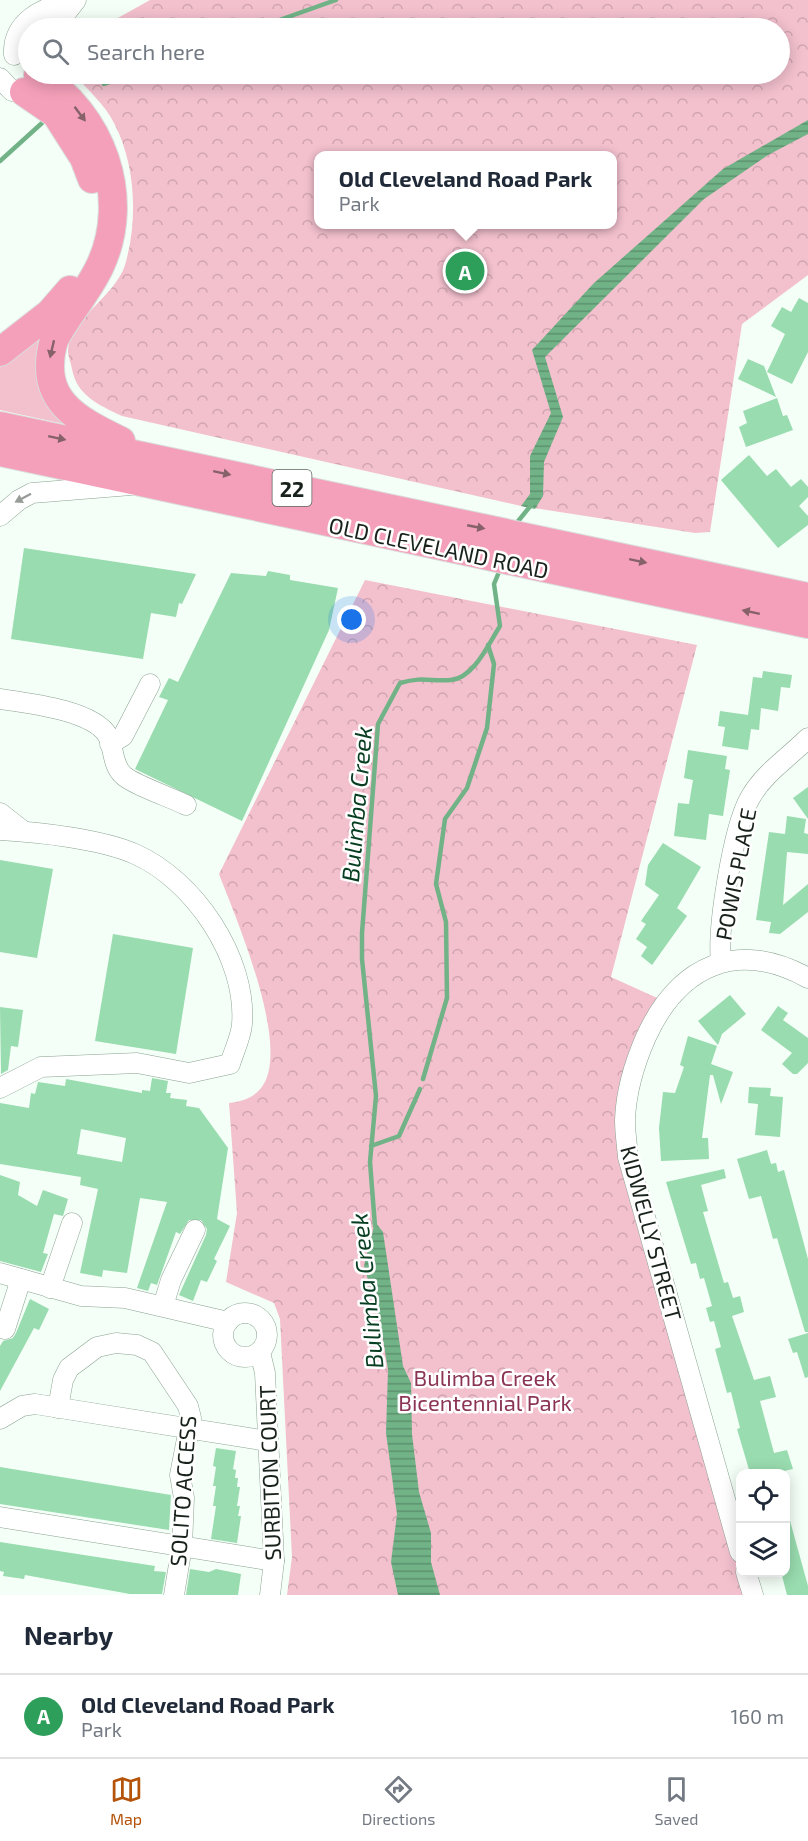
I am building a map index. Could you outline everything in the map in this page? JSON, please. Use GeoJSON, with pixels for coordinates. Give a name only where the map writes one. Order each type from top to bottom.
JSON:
{"type":"FeatureCollection","features":[{"type":"Feature","properties":{"kind":"highway"},"geometry":{"type":"LineString","coordinates":[[0,352],[62,301],[88,259],[97,223],[94,184],[81,152],[56,114],[25,84]]}},
{"type":"Feature","properties":{"kind":"highway"},"geometry":{"type":"LineString","coordinates":[[36,84],[69,100],[90,128],[106,161],[113,196],[112,226],[105,254],[54,340],[50,363],[53,386],[66,408],[82,422],[165,462]]}},
{"type":"Feature","properties":{"kind":"highway","name":"OLD CLEVELAND ROAD"},"geometry":{"type":"LineString","coordinates":[[0,426],[165,462],[416,528],[580,576],[808,624]]}},
{"type":"Feature","properties":{"kind":"highway","name":"OLD CLEVELAND ROAD"},"geometry":{"type":"LineString","coordinates":[[0,452],[142,484],[416,528],[580,548],[808,597]]}},
{"type":"Feature","properties":{"kind":"street"},"geometry":{"type":"LineString","coordinates":[[31,18],[49,6],[71,0]]}},
{"type":"Feature","properties":{"kind":"street"},"geometry":{"type":"LineString","coordinates":[[62,18],[76,0]]}},
{"type":"Feature","properties":{"kind":"street"},"geometry":{"type":"LineString","coordinates":[[14,73],[13,43],[18,35]]}},
{"type":"Feature","properties":{"kind":"street"},"geometry":{"type":"LineString","coordinates":[[0,516],[19,500],[32,493],[107,489],[142,484]]}},
{"type":"Feature","properties":{"kind":"street"},"geometry":{"type":"LineString","coordinates":[[110,744],[123,736],[150,684]]}},
{"type":"Feature","properties":{"kind":"street"},"geometry":{"type":"LineString","coordinates":[[0,699],[57,707],[91,722],[108,735],[122,774],[186,805]]}},
{"type":"Feature","properties":{"kind":"street","name":"POWIS PLACE"},"geometry":{"type":"LineString","coordinates":[[721,962],[719,945],[728,883],[741,822],[749,799],[765,776],[808,738]]}},
{"type":"Feature","properties":{"kind":"street"},"geometry":{"type":"LineString","coordinates":[[0,813],[23,831]]}},
{"type":"Feature","properties":{"kind":"street"},"geometry":{"type":"LineString","coordinates":[[0,830],[23,831],[103,844],[134,854],[165,870],[197,900],[221,939],[239,987],[242,1025],[230,1064],[189,1073],[137,1063],[41,1067],[4,1089],[0,1088]]}},
{"type":"Feature","properties":{"kind":"street","name":"KIDWELLY STREET"},"geometry":{"type":"LineString","coordinates":[[736,1535],[628,1157],[625,1119],[630,1084],[639,1054],[666,1002],[686,979],[721,962],[760,959],[785,965],[808,978]]}},
{"type":"Feature","properties":{"kind":"street"},"geometry":{"type":"LineString","coordinates":[[50,1288],[72,1222]]}},
{"type":"Feature","properties":{"kind":"street"},"geometry":{"type":"LineString","coordinates":[[163,1306],[171,1280],[188,1250],[195,1230]]}},
{"type":"Feature","properties":{"kind":"street"},"geometry":{"type":"LineString","coordinates":[[0,1273],[81,1296],[125,1298],[228,1322]]}},
{"type":"Feature","properties":{"kind":"street"},"geometry":{"type":"LineString","coordinates":[[5,1329],[21,1279]]}},
{"type":"Feature","properties":{"kind":"street"},"geometry":{"type":"LineString","coordinates":[[246,1313],[260,1319],[267,1331],[267,1339],[260,1352],[244,1357],[231,1352],[223,1337],[228,1322],[236,1315],[246,1313]]}},
{"type":"Feature","properties":{"kind":"street","name":"SOLITO ACCESS"},"geometry":{"type":"LineString","coordinates":[[58,1408],[63,1380],[69,1368],[97,1347],[116,1343],[137,1345],[152,1352],[188,1406],[191,1418],[180,1475],[184,1498],[182,1546],[174,1595]]}},
{"type":"Feature","properties":{"kind":"street","name":"SURBITON COURT"},"geometry":{"type":"LineString","coordinates":[[260,1352],[265,1373],[273,1561],[270,1595]]}},
{"type":"Feature","properties":{"kind":"street"},"geometry":{"type":"LineString","coordinates":[[0,1419],[22,1406],[35,1404],[268,1441]]}},
{"type":"Feature","properties":{"kind":"street"},"geometry":{"type":"LineString","coordinates":[[0,1516],[273,1561]]}},
{"type":"Feature","properties":{"kind":"street"},"geometry":{"type":"LineString","coordinates":[[748,1577],[753,1595]]}},
{"type":"Feature","properties":{"kind":"green space"},"geometry":{"type":"Polygon","coordinates":[[[150,0],[808,0],[808,275],[742,324],[710,532],[695,533],[521,506],[122,416],[90,398],[75,378],[68,353],[70,339],[84,318],[120,277],[129,248],[133,212],[133,193],[127,157],[114,123],[83,84],[790,84],[790,18],[118,18],[150,0]]]}},
{"type":"Feature","properties":{"kind":"green space"},"geometry":{"type":"Polygon","coordinates":[[[52,332],[73,426],[0,410],[0,359],[52,332]]]}},
{"type":"Feature","properties":{"kind":"green space","name":"Bulimba Creek Bicentennial Park"},"geometry":{"type":"Polygon","coordinates":[[[365,580],[697,645],[611,977],[666,1002],[625,1119],[736,1537],[736,1577],[743,1577],[753,1595],[287,1595],[292,1557],[280,1319],[274,1303],[226,1282],[237,1213],[229,1103],[246,1099],[261,1088],[269,1069],[270,1044],[258,982],[219,874],[365,580]]]}},
{"type":"Feature","properties":{"kind":"shaded area"},"geometry":{"type":"Polygon","coordinates":[[[808,120],[808,134],[768,155],[704,199],[545,357],[563,417],[544,462],[543,496],[535,509],[521,506],[530,494],[530,456],[551,413],[532,350],[594,283],[723,169],[808,120]]]}},
{"type":"Feature","properties":{"kind":"shaded area","name":"Bulimba Creek"},"geometry":{"type":"Polygon","coordinates":[[[375,1222],[383,1232],[403,1366],[411,1383],[412,1434],[419,1492],[431,1533],[431,1562],[440,1595],[398,1595],[391,1562],[397,1514],[386,1433],[388,1370],[380,1321],[364,1266],[375,1222]]]}},
{"type":"Feature","properties":{"kind":"building"},"geometry":{"type":"Polygon","coordinates":[[[799,298],[808,303],[808,352],[792,384],[767,372],[785,334],[771,326],[782,307],[791,312],[799,298]]]}},
{"type":"Feature","properties":{"kind":"building"},"geometry":{"type":"Polygon","coordinates":[[[748,359],[764,366],[776,397],[738,379],[748,359]]]}},
{"type":"Feature","properties":{"kind":"building"},"geometry":{"type":"Polygon","coordinates":[[[777,398],[783,416],[787,415],[793,430],[746,447],[739,427],[747,423],[743,411],[777,398]]]}},
{"type":"Feature","properties":{"kind":"building"},"geometry":{"type":"Polygon","coordinates":[[[749,455],[767,476],[776,469],[791,487],[801,479],[808,487],[808,497],[799,506],[808,516],[808,525],[778,548],[721,480],[749,455]]]}},
{"type":"Feature","properties":{"kind":"building"},"geometry":{"type":"Polygon","coordinates":[[[24,548],[196,574],[182,604],[179,603],[176,617],[151,613],[143,659],[11,639],[24,548]]]}},
{"type":"Feature","properties":{"kind":"building"},"geometry":{"type":"Polygon","coordinates":[[[268,571],[290,575],[290,580],[338,588],[329,630],[242,821],[135,769],[168,700],[159,697],[169,678],[178,682],[231,573],[266,576],[268,571]]]}},
{"type":"Feature","properties":{"kind":"building"},"geometry":{"type":"Polygon","coordinates":[[[763,671],[792,675],[790,688],[781,687],[778,711],[761,708],[759,730],[751,729],[748,750],[722,746],[725,727],[718,726],[720,711],[748,715],[753,677],[762,678],[763,671]]]}},
{"type":"Feature","properties":{"kind":"building"},"geometry":{"type":"Polygon","coordinates":[[[688,750],[727,756],[725,769],[730,770],[723,816],[709,814],[706,840],[674,836],[678,803],[689,804],[693,780],[684,778],[688,750]]]}},
{"type":"Feature","properties":{"kind":"building"},"geometry":{"type":"Polygon","coordinates":[[[808,787],[808,819],[793,798],[808,787]]]}},
{"type":"Feature","properties":{"kind":"building"},"geometry":{"type":"Polygon","coordinates":[[[787,816],[806,819],[804,833],[808,834],[808,854],[787,852],[783,905],[808,884],[808,912],[780,934],[769,933],[771,922],[756,920],[769,832],[785,834],[787,816]]]}},
{"type":"Feature","properties":{"kind":"building"},"geometry":{"type":"Polygon","coordinates":[[[663,843],[701,867],[677,908],[687,916],[652,965],[641,956],[647,947],[636,939],[646,924],[641,921],[659,895],[645,885],[648,865],[663,843]]]}},
{"type":"Feature","properties":{"kind":"building"},"geometry":{"type":"Polygon","coordinates":[[[0,860],[53,869],[37,958],[0,952],[0,860]]]}},
{"type":"Feature","properties":{"kind":"building"},"geometry":{"type":"Polygon","coordinates":[[[113,934],[193,948],[176,1054],[95,1041],[113,934]]]}},
{"type":"Feature","properties":{"kind":"building"},"geometry":{"type":"Polygon","coordinates":[[[730,995],[746,1014],[722,1034],[718,1045],[698,1021],[730,995]]]}},
{"type":"Feature","properties":{"kind":"building"},"geometry":{"type":"Polygon","coordinates":[[[778,1006],[788,1013],[783,1020],[808,1038],[808,1063],[797,1074],[793,1074],[782,1064],[792,1053],[761,1030],[778,1006]]]}},
{"type":"Feature","properties":{"kind":"building"},"geometry":{"type":"Polygon","coordinates":[[[0,1007],[23,1010],[18,1047],[11,1046],[8,1070],[1,1074],[0,1007]]]}},
{"type":"Feature","properties":{"kind":"building"},"geometry":{"type":"Polygon","coordinates":[[[688,1036],[717,1046],[711,1064],[733,1072],[721,1104],[713,1075],[710,1075],[702,1138],[708,1138],[709,1159],[661,1161],[659,1128],[663,1092],[675,1093],[684,1067],[680,1065],[688,1036]]]}},
{"type":"Feature","properties":{"kind":"building"},"geometry":{"type":"Polygon","coordinates":[[[152,1078],[168,1081],[166,1093],[171,1093],[170,1098],[187,1100],[186,1106],[199,1108],[228,1148],[217,1219],[230,1226],[214,1259],[217,1261],[207,1282],[201,1280],[193,1301],[179,1295],[206,1235],[207,1229],[201,1220],[189,1220],[180,1234],[176,1232],[157,1285],[151,1283],[148,1291],[137,1288],[167,1202],[140,1198],[127,1273],[103,1270],[102,1277],[80,1273],[98,1189],[80,1185],[81,1177],[0,1164],[0,1103],[29,1108],[31,1093],[35,1094],[38,1082],[65,1086],[66,1079],[142,1093],[142,1090],[150,1091],[152,1078]],[[81,1129],[77,1154],[122,1162],[126,1138],[81,1129]]]}},
{"type":"Feature","properties":{"kind":"building"},"geometry":{"type":"Polygon","coordinates":[[[749,1087],[771,1088],[770,1096],[783,1097],[780,1137],[755,1135],[758,1104],[748,1103],[749,1087]]]}},
{"type":"Feature","properties":{"kind":"building"},"geometry":{"type":"Polygon","coordinates":[[[767,1150],[771,1164],[776,1163],[778,1172],[784,1170],[808,1259],[808,1332],[805,1332],[777,1238],[773,1239],[761,1196],[749,1199],[737,1159],[767,1150]]]}},
{"type":"Feature","properties":{"kind":"building"},"geometry":{"type":"Polygon","coordinates":[[[724,1169],[726,1178],[701,1185],[708,1211],[703,1212],[724,1283],[728,1282],[733,1298],[740,1296],[744,1312],[732,1316],[754,1380],[770,1376],[776,1397],[760,1401],[774,1453],[787,1450],[793,1469],[749,1469],[737,1429],[740,1428],[731,1392],[727,1393],[715,1349],[721,1347],[714,1321],[710,1322],[706,1308],[712,1306],[704,1278],[700,1279],[696,1263],[691,1264],[666,1182],[724,1169]]]}},
{"type":"Feature","properties":{"kind":"building"},"geometry":{"type":"Polygon","coordinates":[[[0,1175],[20,1182],[18,1195],[37,1206],[43,1190],[68,1199],[63,1216],[54,1214],[43,1253],[48,1254],[41,1272],[0,1261],[0,1175]]]}},
{"type":"Feature","properties":{"kind":"building"},"geometry":{"type":"Polygon","coordinates":[[[30,1299],[49,1309],[39,1330],[34,1328],[0,1391],[0,1346],[3,1341],[13,1338],[30,1299]]]}},
{"type":"Feature","properties":{"kind":"building"},"geometry":{"type":"Polygon","coordinates":[[[808,1333],[808,1377],[805,1378],[797,1352],[793,1353],[788,1339],[808,1333]]]}},
{"type":"Feature","properties":{"kind":"building"},"geometry":{"type":"Polygon","coordinates":[[[216,1448],[236,1451],[233,1469],[236,1470],[235,1478],[238,1478],[237,1487],[240,1487],[237,1506],[240,1506],[238,1516],[241,1516],[237,1543],[211,1539],[216,1506],[213,1506],[216,1467],[213,1466],[216,1448]]]}},
{"type":"Feature","properties":{"kind":"building"},"geometry":{"type":"Polygon","coordinates":[[[0,1467],[171,1495],[169,1530],[0,1504],[0,1467]]]}},
{"type":"Feature","properties":{"kind":"building"},"geometry":{"type":"Polygon","coordinates":[[[790,1521],[808,1586],[808,1595],[787,1595],[782,1577],[790,1577],[790,1521]]]}},
{"type":"Feature","properties":{"kind":"building"},"geometry":{"type":"Polygon","coordinates":[[[0,1542],[155,1566],[154,1571],[166,1572],[162,1594],[130,1594],[25,1575],[24,1579],[3,1576],[4,1572],[0,1571],[0,1542]]]}},
{"type":"Feature","properties":{"kind":"building"},"geometry":{"type":"Polygon","coordinates":[[[190,1569],[209,1572],[216,1569],[241,1574],[238,1595],[186,1595],[190,1569]]]}},
{"type":"Feature","properties":{"kind":"waterway"},"geometry":{"type":"LineString","coordinates":[[285,18],[336,0]]}},
{"type":"Feature","properties":{"kind":"waterway"},"geometry":{"type":"LineString","coordinates":[[0,161],[42,123]]}},
{"type":"Feature","properties":{"kind":"waterway","name":"Bulimba Creek"},"geometry":{"type":"LineString","coordinates":[[515,525],[532,504]]}},
{"type":"Feature","properties":{"kind":"waterway","name":"Bulimba Creek"},"geometry":{"type":"LineString","coordinates":[[375,1226],[370,1162],[376,1096],[362,959],[362,933],[378,724],[400,683],[415,680],[451,680],[459,678],[474,667],[500,626],[494,584],[501,567]]}},
{"type":"Feature","properties":{"kind":"waterway"},"geometry":{"type":"LineString","coordinates":[[423,1079],[447,998],[446,922],[436,884],[445,819],[467,788],[487,728],[494,664],[488,645]]}},
{"type":"Feature","properties":{"kind":"waterway"},"geometry":{"type":"LineString","coordinates":[[371,1146],[399,1136],[420,1089]]}},
{"type":"Feature","properties":{"kind":"place","name":"Old Cleveland Road Park"},"geometry":{"type":"Point","coordinates":[465,271]}}]}
